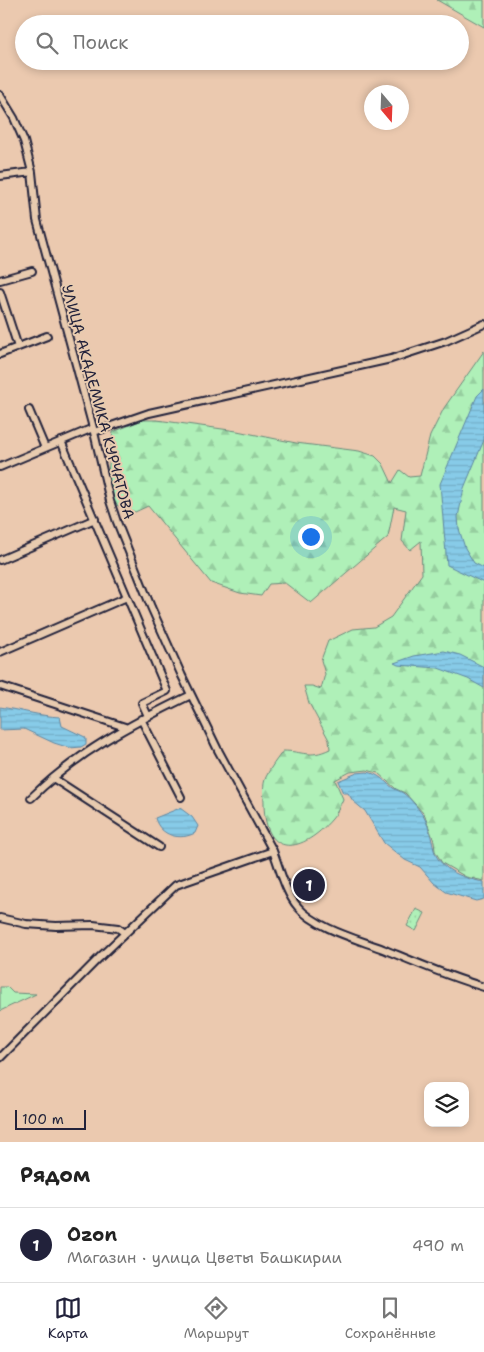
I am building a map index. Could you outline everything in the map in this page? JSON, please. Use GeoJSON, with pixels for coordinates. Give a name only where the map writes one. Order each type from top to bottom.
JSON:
{"type":"FeatureCollection","features":[{"type":"Feature","properties":{"kind":"street","name":"УЛИЦА АКАДЕМИКА КУРЧАТОВА"},"geometry":{"type":"LineString","coordinates":[[0,95],[14,118],[24,141],[32,172],[36,220],[117,522],[151,607],[191,695],[273,851],[291,897],[298,907],[310,917],[348,936],[428,968],[484,987]]}},
{"type":"Feature","properties":{"kind":"street"},"geometry":{"type":"LineString","coordinates":[[0,176],[32,172]]}},
{"type":"Feature","properties":{"kind":"street"},"geometry":{"type":"LineString","coordinates":[[0,280],[32,271]]}},
{"type":"Feature","properties":{"kind":"street"},"geometry":{"type":"LineString","coordinates":[[0,292],[18,347]]}},
{"type":"Feature","properties":{"kind":"street"},"geometry":{"type":"LineString","coordinates":[[0,467],[61,441],[93,430],[149,414],[391,360],[446,341],[484,324]]}},
{"type":"Feature","properties":{"kind":"street"},"geometry":{"type":"LineString","coordinates":[[0,354],[47,336]]}},
{"type":"Feature","properties":{"kind":"street"},"geometry":{"type":"LineString","coordinates":[[29,410],[45,448]]}},
{"type":"Feature","properties":{"kind":"street"},"geometry":{"type":"LineString","coordinates":[[61,441],[167,691],[142,704],[148,716]]}},
{"type":"Feature","properties":{"kind":"street"},"geometry":{"type":"LineString","coordinates":[[0,560],[95,519]]}},
{"type":"Feature","properties":{"kind":"street"},"geometry":{"type":"LineString","coordinates":[[0,652],[128,597]]}},
{"type":"Feature","properties":{"kind":"street"},"geometry":{"type":"LineString","coordinates":[[0,686],[126,727]]}},
{"type":"Feature","properties":{"kind":"street"},"geometry":{"type":"LineString","coordinates":[[31,798],[87,752],[126,727],[191,695]]}},
{"type":"Feature","properties":{"kind":"street"},"geometry":{"type":"LineString","coordinates":[[141,719],[181,797]]}},
{"type":"Feature","properties":{"kind":"street"},"geometry":{"type":"LineString","coordinates":[[53,778],[159,846]]}},
{"type":"Feature","properties":{"kind":"street"},"geometry":{"type":"LineString","coordinates":[[0,1058],[125,933],[176,885],[273,851]]}},
{"type":"Feature","properties":{"kind":"street"},"geometry":{"type":"LineString","coordinates":[[0,918],[26,924],[93,925],[118,928],[125,933]]}},
{"type":"Feature","properties":{"kind":"green space"},"geometry":{"type":"Polygon","coordinates":[[[437,0],[484,0],[484,27],[469,18],[469,15],[463,15],[437,0]]]}},
{"type":"Feature","properties":{"kind":"green space"},"geometry":{"type":"Polygon","coordinates":[[[484,351],[484,881],[466,877],[442,863],[435,851],[434,841],[424,814],[405,793],[396,789],[378,773],[367,770],[350,772],[335,780],[343,799],[334,817],[321,830],[298,844],[288,845],[278,842],[271,835],[266,822],[264,787],[268,774],[283,751],[317,754],[330,749],[329,740],[309,703],[304,686],[321,689],[325,674],[321,660],[328,641],[353,629],[374,627],[391,617],[422,574],[421,541],[410,550],[402,541],[406,510],[394,507],[388,537],[311,603],[285,583],[269,584],[261,596],[240,593],[211,583],[148,506],[135,512],[114,504],[107,480],[113,432],[142,420],[157,420],[237,431],[296,443],[359,451],[375,456],[383,464],[392,483],[400,470],[409,477],[420,476],[430,436],[444,408],[484,351]]]}},
{"type":"Feature","properties":{"kind":"green space"},"geometry":{"type":"Polygon","coordinates":[[[416,909],[425,913],[416,931],[407,926],[416,909]]]}},
{"type":"Feature","properties":{"kind":"green space"},"geometry":{"type":"Polygon","coordinates":[[[0,987],[7,987],[13,993],[36,994],[0,1011],[0,987]]]}},
{"type":"Feature","properties":{"kind":"water"},"geometry":{"type":"Polygon","coordinates":[[[484,389],[484,440],[464,488],[458,517],[459,529],[465,548],[474,563],[484,568],[484,583],[447,565],[440,484],[477,396],[484,389]]]}},
{"type":"Feature","properties":{"kind":"water"},"geometry":{"type":"Polygon","coordinates":[[[444,651],[460,655],[484,667],[484,688],[468,679],[438,668],[398,665],[394,663],[414,656],[444,651]]]}},
{"type":"Feature","properties":{"kind":"water"},"geometry":{"type":"Polygon","coordinates":[[[0,707],[60,717],[62,726],[85,737],[86,744],[81,747],[70,748],[24,729],[0,730],[0,707]]]}},
{"type":"Feature","properties":{"kind":"water"},"geometry":{"type":"Polygon","coordinates":[[[367,772],[378,776],[411,800],[426,822],[437,857],[454,873],[484,882],[484,899],[476,901],[446,892],[434,883],[420,867],[405,860],[384,843],[365,811],[353,801],[348,793],[343,793],[338,781],[357,773],[367,772]]]}},
{"type":"Feature","properties":{"kind":"water"},"geometry":{"type":"Polygon","coordinates":[[[180,808],[192,817],[198,826],[195,833],[177,837],[161,829],[155,818],[180,808]]]}},
{"type":"Feature","properties":{"kind":"place","name":"Ozon"},"geometry":{"type":"Point","coordinates":[309,885]}}]}
